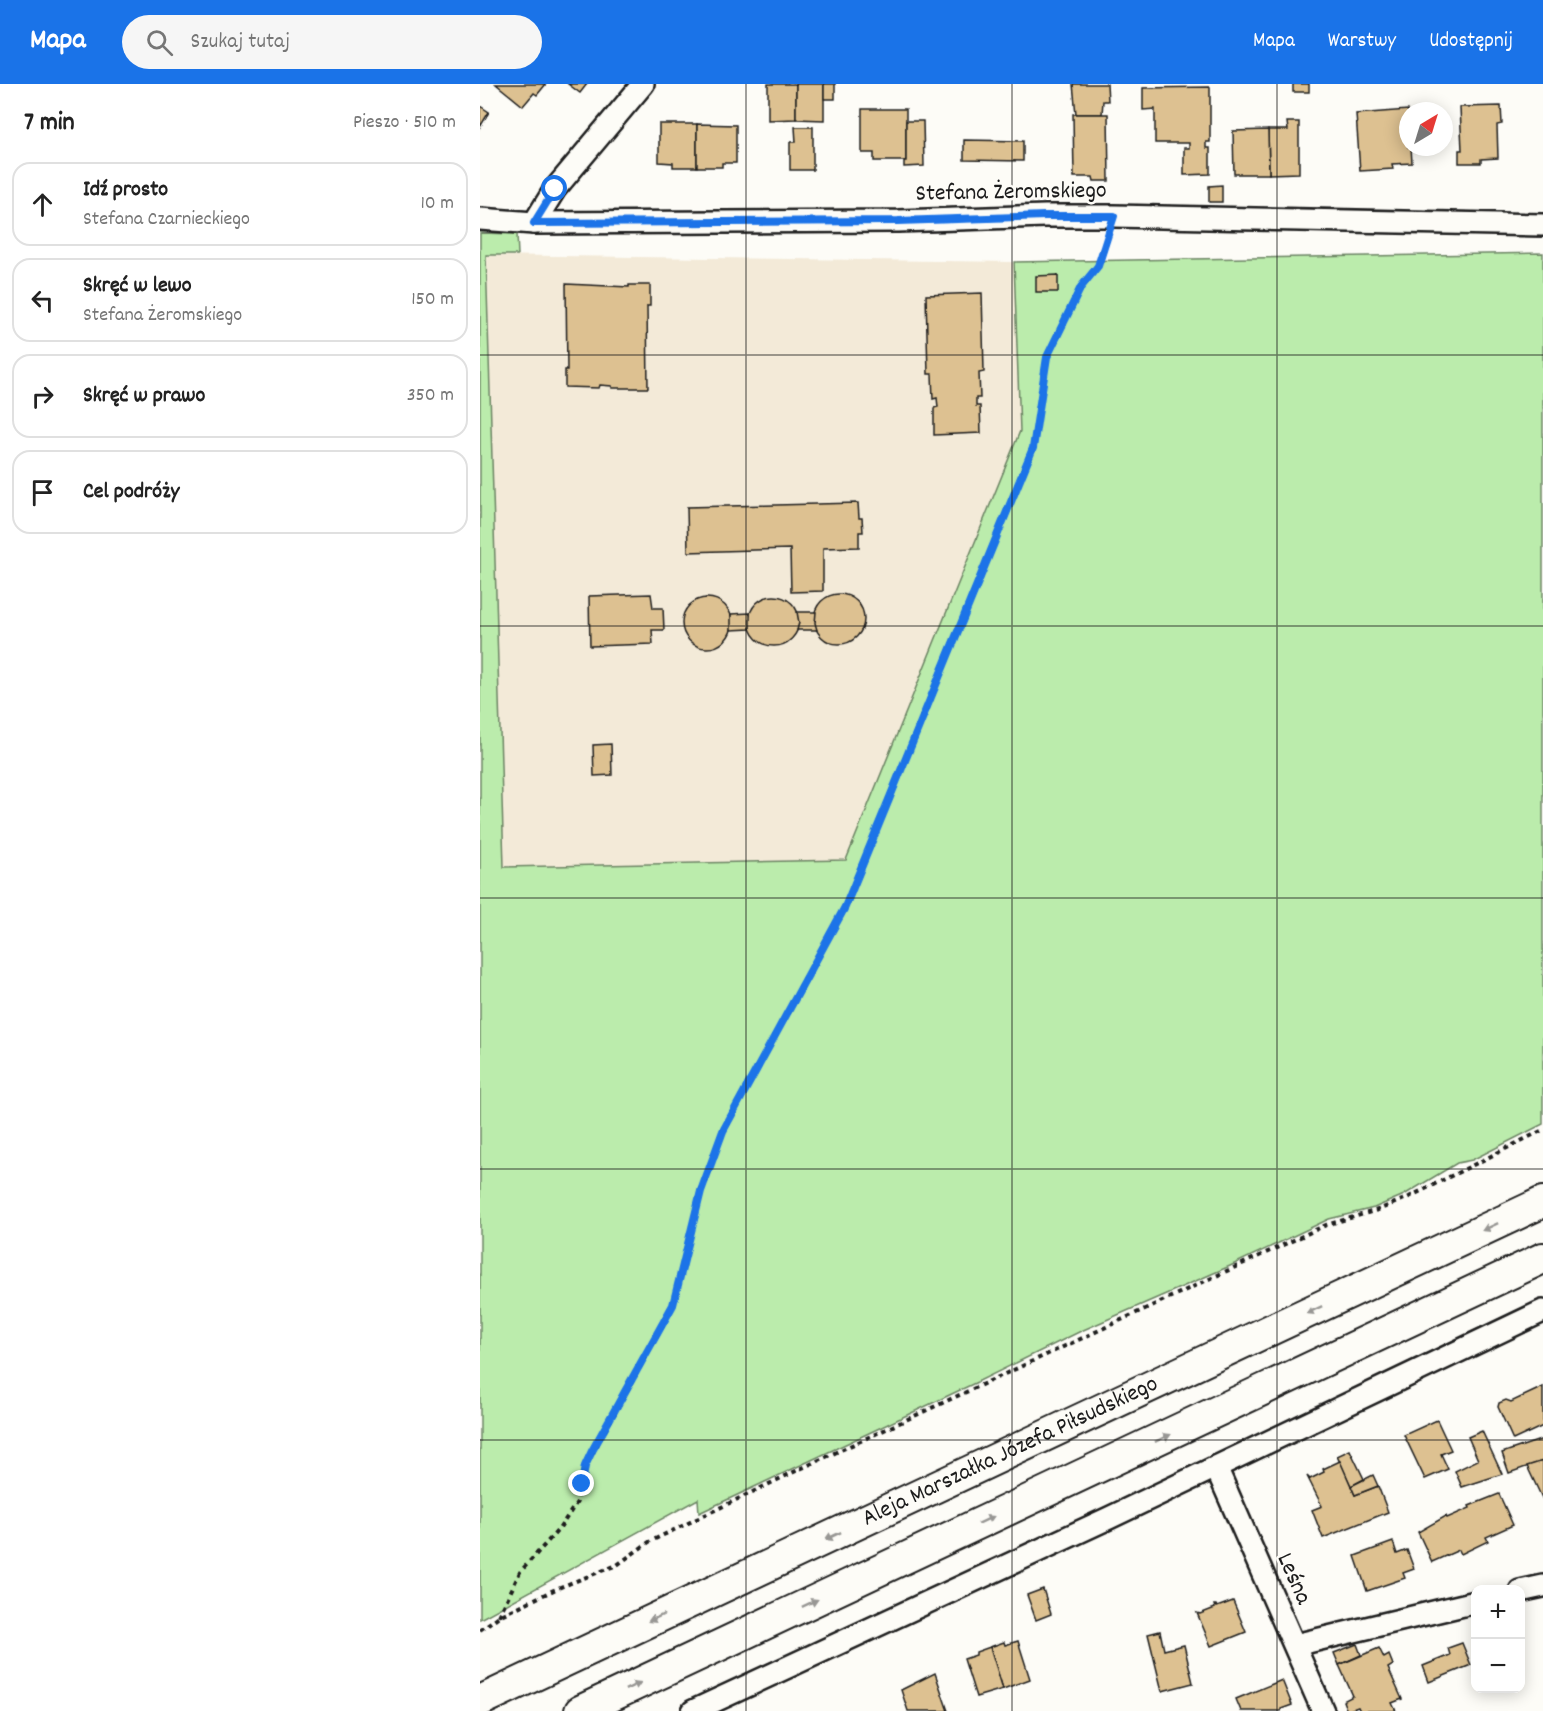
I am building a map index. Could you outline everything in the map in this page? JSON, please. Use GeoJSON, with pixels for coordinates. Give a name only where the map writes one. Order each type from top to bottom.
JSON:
{"type":"FeatureCollection","features":[{"type":"Feature","properties":{"kind":"main road","name":"Aleja Marszałka Józefa Piłsudskiego"},"geometry":{"type":"LineString","coordinates":[[480,1701],[1543,1202]]}},
{"type":"Feature","properties":{"kind":"main road"},"geometry":{"type":"LineString","coordinates":[[580,1711],[1543,1258]]}},
{"type":"Feature","properties":{"kind":"street"},"geometry":{"type":"LineString","coordinates":[[534,223],[555,189],[643,84]]}},
{"type":"Feature","properties":{"kind":"street","name":"Stefana Żeromskiego"},"geometry":{"type":"LineString","coordinates":[[480,219],[534,223],[898,221],[1114,216],[1543,225]]}},
{"type":"Feature","properties":{"kind":"street"},"geometry":{"type":"LineString","coordinates":[[693,1711],[1216,1467],[1543,1311]]}},
{"type":"Feature","properties":{"kind":"street","name":"Leśna"},"geometry":{"type":"LineString","coordinates":[[1216,1467],[1323,1711]]}},
{"type":"Feature","properties":{"kind":"street"},"geometry":{"type":"LineString","coordinates":[[1525,1590],[1543,1586]]}},
{"type":"Feature","properties":{"kind":"street"},"geometry":{"type":"LineString","coordinates":[[1295,1645],[1471,1603]]}},
{"type":"Feature","properties":{"kind":"path"},"geometry":{"type":"LineString","coordinates":[[499,1616],[520,1572],[559,1529],[577,1502],[585,1466],[673,1305],[701,1191],[723,1131],[845,907],[1033,448],[1047,357],[1081,287],[1098,266],[1114,216]]}},
{"type":"Feature","properties":{"kind":"path"},"geometry":{"type":"LineString","coordinates":[[480,1630],[499,1616],[558,1588],[617,1565],[650,1542],[822,1459],[1326,1225],[1378,1210],[1407,1198],[1543,1130]]}},
{"type":"Feature","properties":{"kind":"shaded area"},"geometry":{"type":"Polygon","coordinates":[[[486,255],[1014,262],[1020,431],[846,860],[503,867],[486,255]]]}},
{"type":"Feature","properties":{"kind":"green space"},"geometry":{"type":"Polygon","coordinates":[[[480,233],[517,234],[518,255],[486,255],[504,867],[846,860],[1020,431],[1014,262],[1543,253],[1543,1124],[1472,1160],[1457,1163],[1404,1195],[1374,1208],[1329,1219],[1230,1266],[1081,1331],[699,1513],[698,1499],[480,1619],[480,233]]]}},
{"type":"Feature","properties":{"kind":"building"},"geometry":{"type":"Polygon","coordinates":[[[496,84],[546,84],[523,106],[496,84]]]}},
{"type":"Feature","properties":{"kind":"building"},"geometry":{"type":"Polygon","coordinates":[[[568,84],[587,84],[580,93],[568,84]]]}},
{"type":"Feature","properties":{"kind":"building"},"geometry":{"type":"Polygon","coordinates":[[[768,84],[796,84],[796,119],[768,120],[768,84]]]}},
{"type":"Feature","properties":{"kind":"building"},"geometry":{"type":"Polygon","coordinates":[[[796,84],[824,84],[824,120],[796,119],[796,84]]]}},
{"type":"Feature","properties":{"kind":"building"},"geometry":{"type":"Polygon","coordinates":[[[824,84],[835,84],[835,99],[824,99],[824,84]]]}},
{"type":"Feature","properties":{"kind":"building"},"geometry":{"type":"Polygon","coordinates":[[[1073,84],[1107,84],[1108,101],[1103,101],[1102,114],[1076,114],[1073,84]]]}},
{"type":"Feature","properties":{"kind":"building"},"geometry":{"type":"Polygon","coordinates":[[[1293,84],[1309,84],[1309,92],[1293,92],[1293,84]]]}},
{"type":"Feature","properties":{"kind":"building"},"geometry":{"type":"Polygon","coordinates":[[[1210,87],[1210,142],[1206,142],[1206,148],[1210,148],[1210,174],[1184,175],[1184,148],[1189,148],[1189,143],[1155,143],[1155,109],[1143,110],[1143,88],[1210,87]]]}},
{"type":"Feature","properties":{"kind":"building"},"geometry":{"type":"Polygon","coordinates":[[[480,106],[489,112],[480,127],[480,106]]]}},
{"type":"Feature","properties":{"kind":"building"},"geometry":{"type":"Polygon","coordinates":[[[1501,106],[1502,124],[1497,125],[1498,158],[1481,159],[1481,163],[1459,163],[1459,150],[1462,150],[1460,107],[1501,106]]]}},
{"type":"Feature","properties":{"kind":"building"},"geometry":{"type":"Polygon","coordinates":[[[862,109],[906,109],[906,161],[874,161],[874,153],[862,153],[862,109]]]}},
{"type":"Feature","properties":{"kind":"building"},"geometry":{"type":"Polygon","coordinates":[[[1399,111],[1399,156],[1412,156],[1412,163],[1392,164],[1393,169],[1360,171],[1356,114],[1399,111]]]}},
{"type":"Feature","properties":{"kind":"building"},"geometry":{"type":"Polygon","coordinates":[[[1073,114],[1108,114],[1109,181],[1094,181],[1093,177],[1074,177],[1073,114]]]}},
{"type":"Feature","properties":{"kind":"building"},"geometry":{"type":"Polygon","coordinates":[[[906,121],[923,121],[924,166],[904,167],[906,121]]]}},
{"type":"Feature","properties":{"kind":"building"},"geometry":{"type":"Polygon","coordinates":[[[1287,122],[1299,122],[1299,173],[1269,174],[1268,130],[1288,130],[1287,122]]]}},
{"type":"Feature","properties":{"kind":"building"},"geometry":{"type":"Polygon","coordinates":[[[659,124],[697,124],[697,167],[673,167],[673,163],[659,162],[659,124]]]}},
{"type":"Feature","properties":{"kind":"building"},"geometry":{"type":"Polygon","coordinates":[[[697,124],[736,125],[736,163],[722,163],[722,167],[697,167],[697,124]]]}},
{"type":"Feature","properties":{"kind":"building"},"geometry":{"type":"Polygon","coordinates":[[[795,127],[813,127],[813,170],[790,170],[790,142],[796,142],[795,127]]]}},
{"type":"Feature","properties":{"kind":"building"},"geometry":{"type":"Polygon","coordinates":[[[1268,130],[1269,174],[1234,174],[1233,131],[1268,130]]]}},
{"type":"Feature","properties":{"kind":"building"},"geometry":{"type":"Polygon","coordinates":[[[964,140],[1023,141],[1023,161],[964,160],[964,140]]]}},
{"type":"Feature","properties":{"kind":"building"},"geometry":{"type":"Polygon","coordinates":[[[1222,185],[1222,202],[1209,202],[1209,186],[1222,185]]]}},
{"type":"Feature","properties":{"kind":"building"},"geometry":{"type":"Polygon","coordinates":[[[1058,275],[1058,292],[1036,292],[1036,276],[1058,275]]]}},
{"type":"Feature","properties":{"kind":"building"},"geometry":{"type":"Polygon","coordinates":[[[566,284],[629,287],[629,285],[650,285],[650,306],[647,306],[648,388],[612,388],[612,386],[600,385],[599,388],[565,387],[565,370],[567,370],[566,284]]]}},
{"type":"Feature","properties":{"kind":"building"},"geometry":{"type":"Polygon","coordinates":[[[982,293],[984,372],[979,373],[980,398],[976,398],[976,406],[980,406],[981,433],[934,435],[934,408],[938,407],[937,398],[933,399],[932,374],[928,374],[926,295],[982,293]]]}},
{"type":"Feature","properties":{"kind":"building"},"geometry":{"type":"Polygon","coordinates":[[[858,503],[863,532],[859,532],[859,547],[823,548],[823,591],[791,592],[790,549],[688,552],[687,507],[858,503]]]}},
{"type":"Feature","properties":{"kind":"building"},"geometry":{"type":"Polygon","coordinates":[[[651,594],[653,608],[663,608],[664,630],[652,630],[653,644],[590,646],[589,596],[651,594]]]}},
{"type":"Feature","properties":{"kind":"building"},"geometry":{"type":"Polygon","coordinates":[[[839,594],[857,601],[864,619],[857,637],[839,644],[821,637],[814,619],[821,601],[839,594]]]}},
{"type":"Feature","properties":{"kind":"building"},"geometry":{"type":"Polygon","coordinates":[[[769,596],[779,596],[792,603],[799,616],[799,626],[792,639],[779,646],[769,646],[760,642],[753,635],[749,626],[749,616],[753,607],[760,600],[769,596]]]}},
{"type":"Feature","properties":{"kind":"building"},"geometry":{"type":"Polygon","coordinates":[[[707,598],[725,605],[732,623],[725,641],[707,648],[689,641],[682,623],[689,605],[707,598]]]}},
{"type":"Feature","properties":{"kind":"building"},"geometry":{"type":"Polygon","coordinates":[[[797,612],[816,612],[817,630],[797,630],[799,623],[797,612]]]}},
{"type":"Feature","properties":{"kind":"building"},"geometry":{"type":"Polygon","coordinates":[[[750,613],[750,629],[731,630],[731,614],[750,613]]]}},
{"type":"Feature","properties":{"kind":"building"},"geometry":{"type":"Polygon","coordinates":[[[611,744],[612,775],[594,776],[593,745],[611,744]]]}},
{"type":"Feature","properties":{"kind":"building"},"geometry":{"type":"Polygon","coordinates":[[[1543,1387],[1543,1426],[1513,1440],[1498,1407],[1499,1403],[1506,1400],[1511,1402],[1543,1387]]]}},
{"type":"Feature","properties":{"kind":"building"},"geometry":{"type":"Polygon","coordinates":[[[1437,1420],[1451,1450],[1441,1454],[1448,1469],[1425,1479],[1404,1435],[1437,1420]]]}},
{"type":"Feature","properties":{"kind":"building"},"geometry":{"type":"Polygon","coordinates":[[[1482,1431],[1502,1474],[1462,1487],[1455,1471],[1478,1460],[1468,1437],[1482,1431]]]}},
{"type":"Feature","properties":{"kind":"building"},"geometry":{"type":"Polygon","coordinates":[[[1543,1439],[1543,1461],[1509,1473],[1502,1453],[1543,1439]]]}},
{"type":"Feature","properties":{"kind":"building"},"geometry":{"type":"Polygon","coordinates":[[[1350,1450],[1364,1479],[1351,1486],[1337,1456],[1350,1450]]]}},
{"type":"Feature","properties":{"kind":"building"},"geometry":{"type":"Polygon","coordinates":[[[1340,1461],[1355,1495],[1378,1486],[1388,1512],[1323,1538],[1312,1510],[1322,1506],[1307,1476],[1310,1479],[1324,1472],[1323,1469],[1340,1461]]]}},
{"type":"Feature","properties":{"kind":"building"},"geometry":{"type":"Polygon","coordinates":[[[1543,1461],[1543,1500],[1527,1466],[1543,1461]]]}},
{"type":"Feature","properties":{"kind":"building"},"geometry":{"type":"Polygon","coordinates":[[[1373,1475],[1378,1486],[1355,1495],[1351,1486],[1373,1475]]]}},
{"type":"Feature","properties":{"kind":"building"},"geometry":{"type":"Polygon","coordinates":[[[1499,1494],[1513,1525],[1486,1537],[1488,1541],[1461,1554],[1459,1550],[1432,1562],[1418,1532],[1446,1516],[1447,1518],[1499,1494]]]}},
{"type":"Feature","properties":{"kind":"building"},"geometry":{"type":"Polygon","coordinates":[[[1393,1542],[1397,1554],[1407,1550],[1414,1569],[1403,1573],[1405,1578],[1367,1591],[1355,1556],[1393,1542]]]}},
{"type":"Feature","properties":{"kind":"building"},"geometry":{"type":"Polygon","coordinates":[[[1043,1589],[1051,1614],[1036,1620],[1027,1595],[1043,1589]]]}},
{"type":"Feature","properties":{"kind":"building"},"geometry":{"type":"Polygon","coordinates":[[[1233,1601],[1246,1632],[1211,1646],[1197,1613],[1215,1608],[1214,1605],[1217,1607],[1233,1601]]]}},
{"type":"Feature","properties":{"kind":"building"},"geometry":{"type":"Polygon","coordinates":[[[1160,1631],[1164,1650],[1184,1645],[1193,1683],[1162,1691],[1148,1634],[1160,1631]]]}},
{"type":"Feature","properties":{"kind":"building"},"geometry":{"type":"Polygon","coordinates":[[[1018,1641],[1030,1679],[1003,1689],[990,1647],[1004,1642],[1005,1645],[1018,1641]]]}},
{"type":"Feature","properties":{"kind":"building"},"geometry":{"type":"Polygon","coordinates":[[[1462,1643],[1471,1665],[1429,1682],[1423,1666],[1450,1655],[1448,1648],[1462,1643]]]}},
{"type":"Feature","properties":{"kind":"building"},"geometry":{"type":"Polygon","coordinates":[[[1357,1644],[1361,1655],[1339,1665],[1334,1653],[1357,1644]]]}},
{"type":"Feature","properties":{"kind":"building"},"geometry":{"type":"Polygon","coordinates":[[[990,1647],[1003,1689],[976,1697],[964,1659],[990,1647]]]}},
{"type":"Feature","properties":{"kind":"building"},"geometry":{"type":"Polygon","coordinates":[[[1379,1648],[1384,1658],[1389,1655],[1393,1665],[1388,1668],[1402,1699],[1392,1703],[1396,1711],[1360,1711],[1358,1707],[1347,1711],[1343,1701],[1353,1696],[1339,1665],[1379,1648]]]}},
{"type":"Feature","properties":{"kind":"building"},"geometry":{"type":"Polygon","coordinates":[[[935,1673],[948,1711],[908,1711],[901,1690],[935,1673]]]}},
{"type":"Feature","properties":{"kind":"building"},"geometry":{"type":"Polygon","coordinates":[[[1282,1680],[1292,1705],[1281,1711],[1241,1711],[1236,1699],[1282,1680]]]}},
{"type":"Feature","properties":{"kind":"route"},"geometry":{"type":"LineString","coordinates":[[555,189],[534,223],[898,221],[1114,216],[1098,266],[1081,287],[1047,357],[1033,448],[845,907],[723,1131],[701,1191],[673,1305],[592,1451],[585,1466],[582,1484]]}}]}
